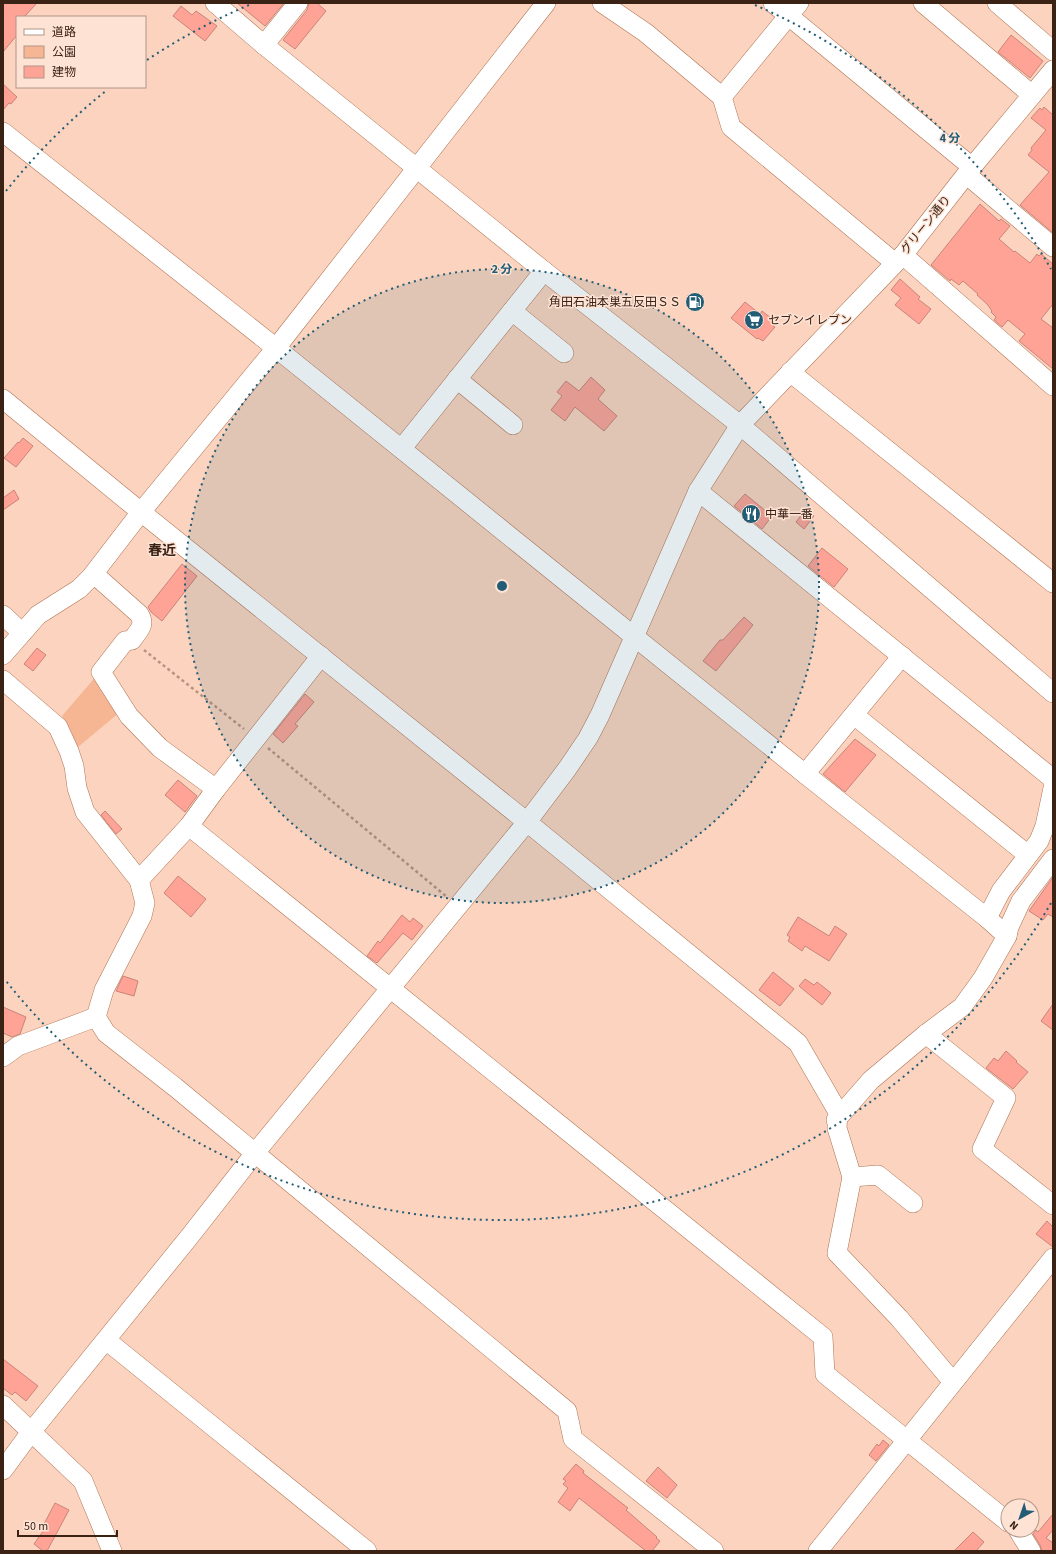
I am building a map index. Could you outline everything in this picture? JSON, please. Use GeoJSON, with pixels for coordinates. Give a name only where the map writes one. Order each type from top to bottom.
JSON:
{"type":"FeatureCollection","features":[{"type":"Feature","properties":{"kind":"street"},"geometry":{"type":"LineString","coordinates":[[217,3],[264,45],[544,271],[740,425],[1053,693]]}},
{"type":"Feature","properties":{"kind":"street"},"geometry":{"type":"LineString","coordinates":[[264,45],[298,3]]}},
{"type":"Feature","properties":{"kind":"street"},"geometry":{"type":"LineString","coordinates":[[3,655],[38,615],[79,589],[94,574],[141,512],[276,348],[546,3]]}},
{"type":"Feature","properties":{"kind":"street"},"geometry":{"type":"LineString","coordinates":[[602,3],[646,33],[722,98],[731,127],[899,259],[1053,386]]}},
{"type":"Feature","properties":{"kind":"street"},"geometry":{"type":"LineString","coordinates":[[773,3],[794,9],[969,171],[1053,246]]}},
{"type":"Feature","properties":{"kind":"street"},"geometry":{"type":"LineString","coordinates":[[923,3],[1032,95]]}},
{"type":"Feature","properties":{"kind":"street"},"geometry":{"type":"LineString","coordinates":[[997,3],[1053,51]]}},
{"type":"Feature","properties":{"kind":"street"},"geometry":{"type":"LineString","coordinates":[[722,98],[794,9]]}},
{"type":"Feature","properties":{"kind":"street","name":"グリーン通り"},"geometry":{"type":"LineString","coordinates":[[3,1470],[31,1432],[190,1236],[255,1153],[458,907],[568,769],[588,738],[613,688],[698,491],[740,425],[899,259],[969,171],[1053,70]]}},
{"type":"Feature","properties":{"kind":"street"},"geometry":{"type":"LineString","coordinates":[[3,132],[402,448],[987,918],[1007,936]]}},
{"type":"Feature","properties":{"kind":"street"},"geometry":{"type":"LineString","coordinates":[[402,448],[544,271]]}},
{"type":"Feature","properties":{"kind":"street"},"geometry":{"type":"LineString","coordinates":[[512,311],[564,354]]}},
{"type":"Feature","properties":{"kind":"street"},"geometry":{"type":"LineString","coordinates":[[790,372],[1053,583]]}},
{"type":"Feature","properties":{"kind":"street"},"geometry":{"type":"LineString","coordinates":[[457,379],[513,425]]}},
{"type":"Feature","properties":{"kind":"street"},"geometry":{"type":"LineString","coordinates":[[3,399],[798,1043],[838,1112],[836,1120],[837,1128],[852,1177],[837,1253],[899,1318],[953,1382]]}},
{"type":"Feature","properties":{"kind":"street"},"geometry":{"type":"LineString","coordinates":[[698,491],[1053,778]]}},
{"type":"Feature","properties":{"kind":"street"},"geometry":{"type":"LineString","coordinates":[[94,574],[139,614],[142,620],[142,626],[132,640],[125,641],[101,672],[129,716],[160,748],[216,789]]}},
{"type":"Feature","properties":{"kind":"street"},"geometry":{"type":"LineString","coordinates":[[3,615],[22,633]]}},
{"type":"Feature","properties":{"kind":"street"},"geometry":{"type":"LineString","coordinates":[[139,880],[189,826],[216,789],[321,656]]}},
{"type":"Feature","properties":{"kind":"street"},"geometry":{"type":"LineString","coordinates":[[806,774],[902,656]]}},
{"type":"Feature","properties":{"kind":"street"},"geometry":{"type":"LineString","coordinates":[[3,680],[58,727],[74,766],[77,788],[85,812],[139,880],[145,903],[142,916],[104,990],[96,1017],[106,1033],[255,1153],[567,1411],[573,1439],[714,1551]]}},
{"type":"Feature","properties":{"kind":"street"},"geometry":{"type":"LineString","coordinates":[[854,715],[1028,856]]}},
{"type":"Feature","properties":{"kind":"street"},"geometry":{"type":"LineString","coordinates":[[987,918],[1001,891],[1039,841],[1045,826],[1053,788]]}},
{"type":"Feature","properties":{"kind":"street"},"geometry":{"type":"LineString","coordinates":[[189,826],[823,1337],[826,1374],[1000,1516]]}},
{"type":"Feature","properties":{"kind":"street"},"geometry":{"type":"LineString","coordinates":[[836,1120],[871,1080],[926,1034],[962,1007],[983,978],[1007,936],[1009,927],[1021,901],[1053,859]]}},
{"type":"Feature","properties":{"kind":"street"},"geometry":{"type":"LineString","coordinates":[[3,1057],[18,1046],[96,1017]]}},
{"type":"Feature","properties":{"kind":"street"},"geometry":{"type":"LineString","coordinates":[[926,1034],[1006,1098],[982,1149],[1053,1205]]}},
{"type":"Feature","properties":{"kind":"street"},"geometry":{"type":"LineString","coordinates":[[852,1177],[878,1175],[913,1203]]}},
{"type":"Feature","properties":{"kind":"street"},"geometry":{"type":"LineString","coordinates":[[818,1551],[1053,1258]]}},
{"type":"Feature","properties":{"kind":"street"},"geometry":{"type":"LineString","coordinates":[[106,1340],[367,1551]]}},
{"type":"Feature","properties":{"kind":"street"},"geometry":{"type":"LineString","coordinates":[[3,1405],[83,1481],[112,1551]]}},
{"type":"Feature","properties":{"kind":"street"},"geometry":{"type":"LineString","coordinates":[[1023,1538],[1031,1551]]}},
{"type":"Feature","properties":{"kind":"path"},"geometry":{"type":"LineString","coordinates":[[132,640],[256,738],[458,907]]}},
{"type":"Feature","properties":{"kind":"green space"},"geometry":{"type":"Polygon","coordinates":[[[98,674],[126,707],[78,747],[62,716],[98,674]]]}},
{"type":"Feature","properties":{"kind":"building"},"geometry":{"type":"Polygon","coordinates":[[[3,3],[37,3],[25,16],[16,16],[16,36],[3,52],[3,3]]]}},
{"type":"Feature","properties":{"kind":"building"},"geometry":{"type":"Polygon","coordinates":[[[237,3],[284,3],[265,26],[237,3]]]}},
{"type":"Feature","properties":{"kind":"building"},"geometry":{"type":"Polygon","coordinates":[[[309,3],[317,3],[326,11],[295,49],[283,40],[307,10],[309,3]]]}},
{"type":"Feature","properties":{"kind":"building"},"geometry":{"type":"Polygon","coordinates":[[[181,6],[192,15],[196,11],[217,26],[205,41],[173,16],[181,6]]]}},
{"type":"Feature","properties":{"kind":"building"},"geometry":{"type":"Polygon","coordinates":[[[1011,35],[1043,61],[1030,78],[998,52],[1011,35]]]}},
{"type":"Feature","properties":{"kind":"building"},"geometry":{"type":"Polygon","coordinates":[[[3,84],[17,97],[3,110],[3,84]]]}},
{"type":"Feature","properties":{"kind":"building"},"geometry":{"type":"Polygon","coordinates":[[[1044,107],[1053,115],[1053,233],[1020,205],[1049,172],[1028,155],[1032,150],[1031,148],[1046,130],[1031,118],[1040,108],[1042,110],[1044,107]]]}},
{"type":"Feature","properties":{"kind":"building"},"geometry":{"type":"Polygon","coordinates":[[[980,204],[999,221],[1001,219],[1010,226],[999,239],[1014,252],[1015,251],[1030,263],[1037,254],[1039,256],[1041,254],[1053,264],[1053,304],[1041,319],[1053,328],[1053,369],[1019,341],[1025,334],[1008,320],[1002,327],[994,320],[996,317],[991,312],[992,311],[987,304],[963,281],[959,285],[951,279],[950,281],[931,265],[980,204]]]}},
{"type":"Feature","properties":{"kind":"building"},"geometry":{"type":"Polygon","coordinates":[[[900,279],[920,297],[918,299],[931,309],[919,324],[895,305],[901,298],[891,290],[900,279]]]}},
{"type":"Feature","properties":{"kind":"building","name":"セブンイレブン"},"geometry":{"type":"Polygon","coordinates":[[[745,302],[760,314],[762,311],[776,322],[773,326],[775,327],[763,341],[758,338],[757,339],[731,318],[745,302]]]}},
{"type":"Feature","properties":{"kind":"building"},"geometry":{"type":"Polygon","coordinates":[[[591,377],[605,390],[598,399],[617,416],[604,431],[575,407],[565,421],[551,410],[562,396],[557,392],[566,381],[579,391],[591,377]]]}},
{"type":"Feature","properties":{"kind":"building"},"geometry":{"type":"Polygon","coordinates":[[[23,438],[33,446],[16,467],[4,458],[23,438]]]}},
{"type":"Feature","properties":{"kind":"building"},"geometry":{"type":"Polygon","coordinates":[[[14,490],[19,499],[3,510],[3,498],[14,490]]]}},
{"type":"Feature","properties":{"kind":"building","name":"中華一番"},"geometry":{"type":"Polygon","coordinates":[[[745,494],[772,516],[762,529],[734,506],[745,494]]]}},
{"type":"Feature","properties":{"kind":"building"},"geometry":{"type":"Polygon","coordinates":[[[806,509],[814,516],[804,529],[796,522],[806,509]]]}},
{"type":"Feature","properties":{"kind":"building"},"geometry":{"type":"Polygon","coordinates":[[[822,548],[848,569],[834,587],[808,566],[822,548]]]}},
{"type":"Feature","properties":{"kind":"building"},"geometry":{"type":"Polygon","coordinates":[[[182,564],[197,576],[162,621],[151,612],[148,607],[182,564]]]}},
{"type":"Feature","properties":{"kind":"building"},"geometry":{"type":"Polygon","coordinates":[[[744,617],[753,625],[716,671],[703,661],[720,640],[723,640],[744,617]]]}},
{"type":"Feature","properties":{"kind":"building"},"geometry":{"type":"Polygon","coordinates":[[[37,648],[46,655],[33,671],[24,664],[37,648]]]}},
{"type":"Feature","properties":{"kind":"building"},"geometry":{"type":"Polygon","coordinates":[[[305,694],[314,702],[295,724],[298,726],[283,743],[273,734],[305,694]]]}},
{"type":"Feature","properties":{"kind":"building"},"geometry":{"type":"Polygon","coordinates":[[[855,739],[876,755],[845,792],[823,774],[855,739]]]}},
{"type":"Feature","properties":{"kind":"building"},"geometry":{"type":"Polygon","coordinates":[[[178,780],[197,796],[185,812],[165,795],[178,780]]]}},
{"type":"Feature","properties":{"kind":"building"},"geometry":{"type":"Polygon","coordinates":[[[105,811],[122,829],[116,834],[101,815],[105,811]]]}},
{"type":"Feature","properties":{"kind":"building"},"geometry":{"type":"Polygon","coordinates":[[[178,876],[206,899],[191,917],[164,893],[178,876]]]}},
{"type":"Feature","properties":{"kind":"building"},"geometry":{"type":"Polygon","coordinates":[[[1053,877],[1053,917],[1048,914],[1043,920],[1029,911],[1053,877]]]}},
{"type":"Feature","properties":{"kind":"building"},"geometry":{"type":"Polygon","coordinates":[[[402,915],[410,922],[413,918],[423,926],[412,940],[403,933],[377,963],[367,956],[378,941],[380,943],[402,915]]]}},
{"type":"Feature","properties":{"kind":"building"},"geometry":{"type":"Polygon","coordinates":[[[798,917],[829,936],[835,926],[847,934],[829,961],[805,946],[802,951],[788,941],[790,937],[787,935],[798,917]]]}},
{"type":"Feature","properties":{"kind":"building"},"geometry":{"type":"Polygon","coordinates":[[[773,972],[794,989],[780,1006],[759,990],[773,972]]]}},
{"type":"Feature","properties":{"kind":"building"},"geometry":{"type":"Polygon","coordinates":[[[123,976],[138,981],[134,996],[116,991],[123,976]]]}},
{"type":"Feature","properties":{"kind":"building"},"geometry":{"type":"Polygon","coordinates":[[[805,979],[814,985],[817,982],[831,993],[822,1005],[799,986],[805,979]]]}},
{"type":"Feature","properties":{"kind":"building"},"geometry":{"type":"Polygon","coordinates":[[[1053,1004],[1053,1030],[1041,1021],[1053,1004]]]}},
{"type":"Feature","properties":{"kind":"building"},"geometry":{"type":"Polygon","coordinates":[[[3,1007],[26,1017],[20,1034],[12,1037],[3,1033],[3,1007]]]}},
{"type":"Feature","properties":{"kind":"building"},"geometry":{"type":"Polygon","coordinates":[[[1006,1051],[1028,1072],[1013,1089],[986,1068],[994,1058],[998,1061],[1006,1051]]]}},
{"type":"Feature","properties":{"kind":"building"},"geometry":{"type":"Polygon","coordinates":[[[1047,1221],[1053,1227],[1053,1247],[1036,1234],[1047,1221]]]}},
{"type":"Feature","properties":{"kind":"building"},"geometry":{"type":"Polygon","coordinates":[[[3,1359],[38,1386],[26,1401],[15,1392],[12,1395],[3,1388],[3,1359]]]}},
{"type":"Feature","properties":{"kind":"building"},"geometry":{"type":"Polygon","coordinates":[[[883,1440],[889,1445],[876,1461],[869,1455],[877,1444],[879,1446],[883,1440]]]}},
{"type":"Feature","properties":{"kind":"building"},"geometry":{"type":"Polygon","coordinates":[[[576,1464],[584,1471],[583,1473],[628,1508],[626,1510],[657,1537],[656,1538],[660,1541],[652,1551],[646,1551],[579,1498],[570,1511],[558,1502],[568,1488],[563,1484],[566,1481],[563,1479],[576,1464]]]}},
{"type":"Feature","properties":{"kind":"building"},"geometry":{"type":"Polygon","coordinates":[[[658,1467],[677,1485],[667,1498],[646,1481],[658,1467]]]}},
{"type":"Feature","properties":{"kind":"building"},"geometry":{"type":"Polygon","coordinates":[[[55,1503],[69,1510],[47,1551],[43,1551],[34,1544],[46,1527],[43,1526],[55,1503]]]}},
{"type":"Feature","properties":{"kind":"building"},"geometry":{"type":"Polygon","coordinates":[[[1053,1514],[1053,1530],[1046,1538],[1053,1543],[1053,1551],[1042,1551],[1036,1538],[1040,1538],[1040,1530],[1053,1514]]]}},
{"type":"Feature","properties":{"kind":"building"},"geometry":{"type":"Polygon","coordinates":[[[973,1532],[984,1542],[976,1551],[954,1551],[973,1532]]]}},
{"type":"Feature","properties":{"kind":"place","name":"角田石油本巣五反田ＳＳ"},"geometry":{"type":"Point","coordinates":[695,302]}},
{"type":"Feature","properties":{"kind":"place","name":"セブンイレブン"},"geometry":{"type":"Point","coordinates":[754,320]}},
{"type":"Feature","properties":{"kind":"place","name":"中華一番"},"geometry":{"type":"Point","coordinates":[751,514]}},
{"type":"Feature","properties":{"kind":"district","name":"春近"},"geometry":{"type":"Point","coordinates":[162,551]}}]}
